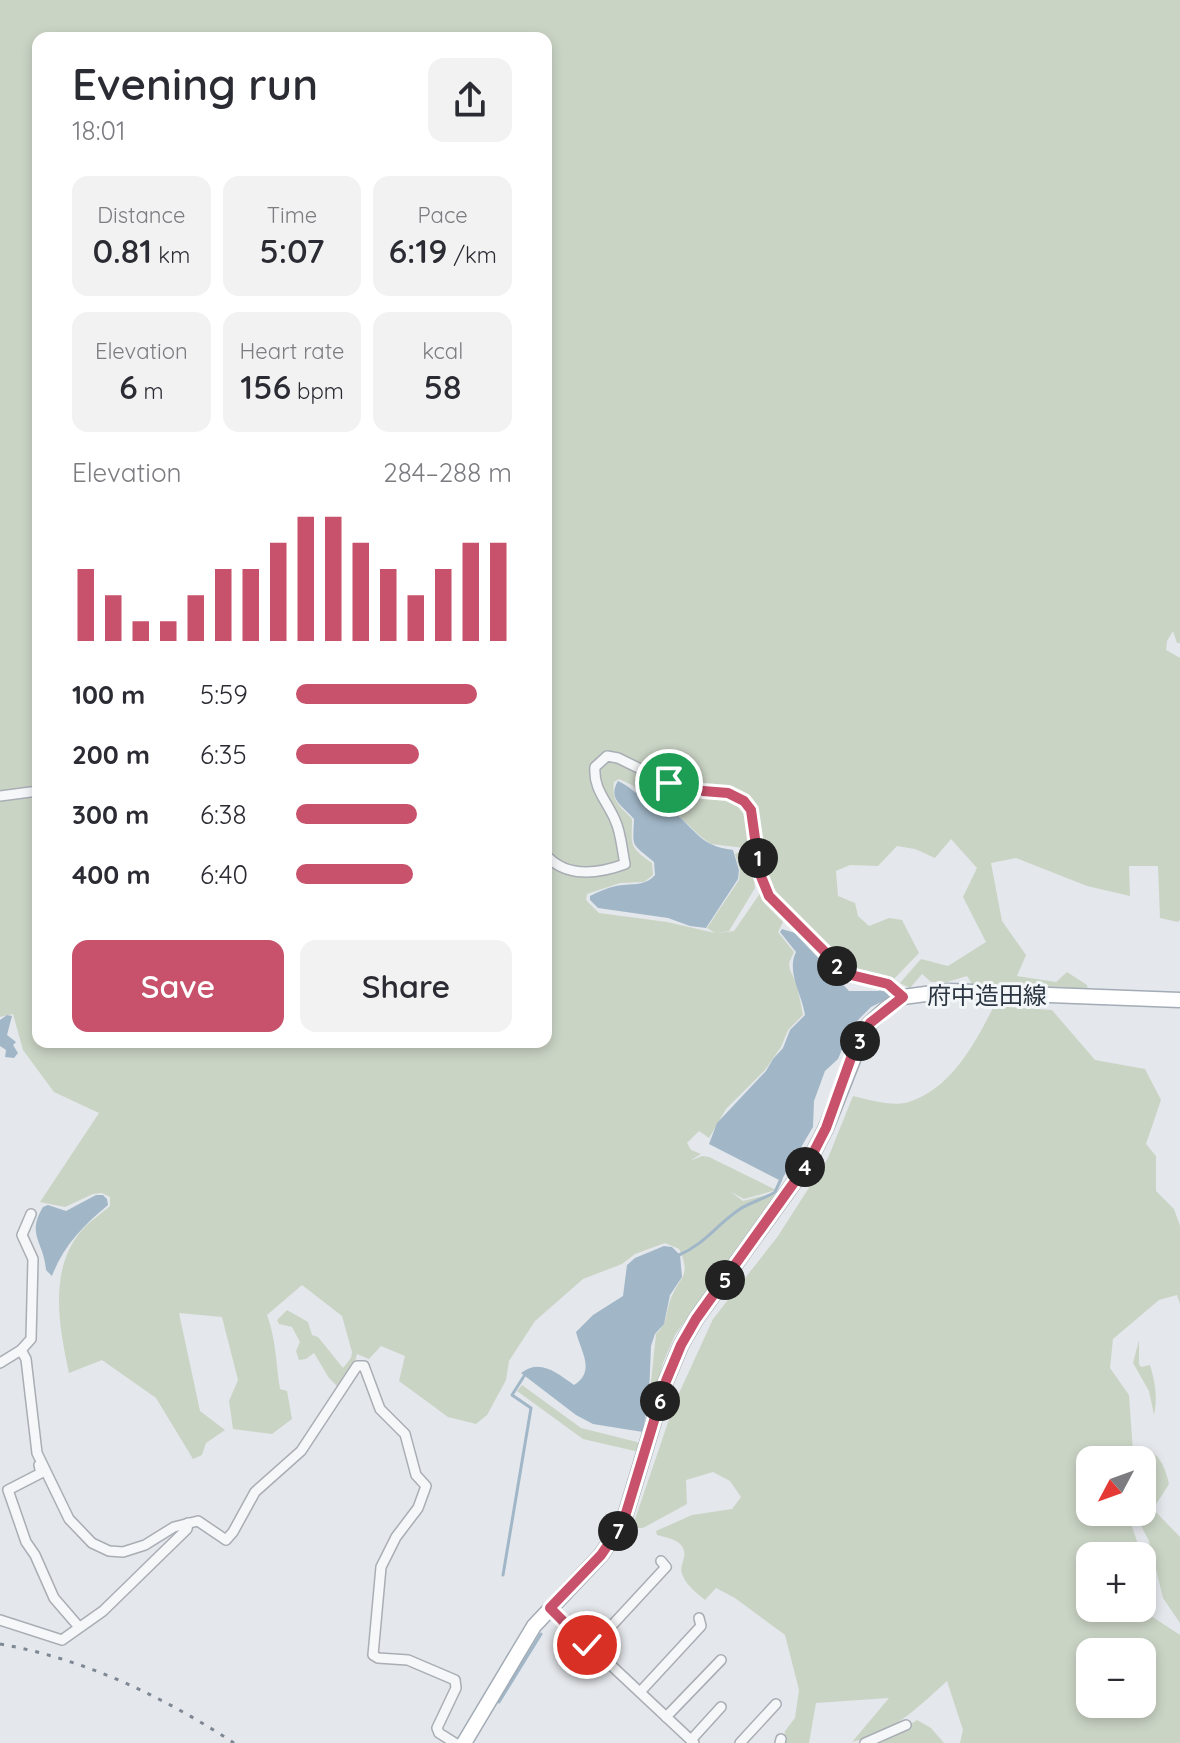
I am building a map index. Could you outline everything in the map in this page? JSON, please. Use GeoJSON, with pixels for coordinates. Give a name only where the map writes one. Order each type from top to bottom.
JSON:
{"type":"FeatureCollection","features":[{"type":"Feature","properties":{"kind":"main road","name":"府中造田線"},"geometry":{"type":"LineString","coordinates":[[464,1743],[523,1642],[550,1608],[601,1555],[623,1523],[666,1381],[681,1345],[696,1319],[808,1163],[826,1128],[851,1058],[870,1023],[903,997],[948,991],[1180,1000]]}},
{"type":"Feature","properties":{"kind":"street"},"geometry":{"type":"LineString","coordinates":[[552,862],[577,873],[610,870],[625,864],[617,822],[597,788],[594,774],[595,767],[607,756],[618,758],[669,783],[737,796],[751,810],[760,874],[769,896],[847,974],[888,984],[903,997]]}},
{"type":"Feature","properties":{"kind":"street"},"geometry":{"type":"LineString","coordinates":[[0,796],[32,792]]}},
{"type":"Feature","properties":{"kind":"street"},"geometry":{"type":"LineString","coordinates":[[0,1363],[21,1350],[31,1339],[33,1259],[22,1235],[31,1214]]}},
{"type":"Feature","properties":{"kind":"street"},"geometry":{"type":"LineString","coordinates":[[21,1350],[28,1375],[41,1473],[8,1490],[26,1542],[54,1598],[79,1627]]}},
{"type":"Feature","properties":{"kind":"street"},"geometry":{"type":"LineString","coordinates":[[37,1453],[69,1519],[96,1546],[123,1552],[145,1545],[174,1527],[198,1521],[226,1540],[255,1492],[301,1451],[344,1383],[357,1366],[364,1366],[380,1409],[405,1434],[416,1475],[426,1486],[418,1508],[396,1537],[381,1567],[373,1655],[420,1664],[455,1680],[456,1688],[437,1728],[439,1733],[455,1743]]}},
{"type":"Feature","properties":{"kind":"street"},"geometry":{"type":"LineString","coordinates":[[0,1620],[62,1640],[103,1611],[187,1529],[188,1523]]}},
{"type":"Feature","properties":{"kind":"street"},"geometry":{"type":"LineString","coordinates":[[572,1661],[666,1567],[661,1561]]}},
{"type":"Feature","properties":{"kind":"street"},"geometry":{"type":"LineString","coordinates":[[550,1608],[693,1742],[721,1707]]}},
{"type":"Feature","properties":{"kind":"street"},"geometry":{"type":"LineString","coordinates":[[640,1692],[701,1626],[699,1618]]}},
{"type":"Feature","properties":{"kind":"street"},"geometry":{"type":"LineString","coordinates":[[666,1717],[721,1660]]}},
{"type":"Feature","properties":{"kind":"street"},"geometry":{"type":"LineString","coordinates":[[740,1743],[776,1704]]}},
{"type":"Feature","properties":{"kind":"street"},"geometry":{"type":"LineString","coordinates":[[865,1743],[906,1725]]}},
{"type":"Feature","properties":{"kind":"green space"},"geometry":{"type":"Polygon","coordinates":[[[0,0],[1180,0],[1180,643],[1177,643],[1173,631],[1166,650],[1180,658],[1180,920],[1160,918],[1158,866],[1129,866],[1130,896],[1087,886],[1016,858],[991,863],[1002,921],[1026,955],[1017,976],[1056,982],[1067,972],[1087,985],[1088,989],[972,984],[967,976],[947,982],[931,982],[922,974],[910,988],[900,983],[921,959],[948,966],[986,942],[963,897],[977,868],[951,839],[935,858],[915,849],[897,846],[878,866],[850,865],[836,871],[838,896],[855,903],[858,916],[869,926],[889,918],[902,920],[919,953],[892,981],[854,972],[842,964],[768,886],[761,850],[711,844],[673,810],[646,798],[634,786],[619,779],[614,782],[615,799],[632,819],[633,844],[652,863],[653,875],[644,882],[620,883],[587,894],[586,900],[599,913],[667,922],[715,933],[707,928],[739,880],[740,870],[735,854],[743,850],[750,852],[755,888],[729,931],[718,933],[734,931],[761,892],[784,920],[778,932],[794,952],[789,963],[790,970],[797,985],[803,1015],[788,1030],[781,1047],[765,1070],[726,1109],[709,1138],[699,1131],[687,1143],[691,1150],[701,1154],[690,1161],[702,1156],[709,1157],[776,1190],[744,1199],[731,1192],[743,1201],[773,1193],[775,1196],[675,1335],[663,1363],[647,1420],[656,1334],[665,1321],[671,1298],[685,1271],[679,1249],[665,1243],[583,1279],[535,1321],[509,1361],[506,1380],[487,1415],[476,1424],[448,1417],[399,1381],[405,1356],[381,1346],[369,1359],[357,1354],[354,1366],[338,1387],[314,1353],[299,1360],[296,1351],[300,1342],[292,1327],[279,1324],[277,1320],[287,1310],[308,1322],[312,1335],[318,1337],[343,1368],[352,1352],[342,1316],[302,1285],[267,1315],[280,1389],[287,1391],[292,1419],[272,1434],[233,1429],[229,1401],[238,1380],[222,1317],[179,1313],[200,1411],[225,1430],[206,1443],[202,1455],[193,1459],[156,1398],[102,1360],[69,1373],[59,1299],[64,1262],[82,1230],[110,1206],[110,1197],[102,1193],[93,1194],[65,1207],[40,1202],[99,1113],[54,1092],[23,1050],[13,1014],[0,1017],[0,0]]]}},
{"type":"Feature","properties":{"kind":"green space"},"geometry":{"type":"Polygon","coordinates":[[[994,1006],[1052,1010],[1095,1060],[1145,1069],[1161,1100],[1146,1144],[1156,1156],[1156,1191],[1174,1209],[1180,1226],[1180,1304],[1177,1295],[1159,1300],[1113,1339],[1110,1368],[1129,1395],[1133,1446],[1076,1446],[1076,1526],[1132,1526],[1137,1542],[1076,1542],[1076,1622],[1156,1622],[1156,1619],[1180,1635],[1180,1743],[960,1743],[963,1730],[947,1681],[892,1726],[852,1742],[889,1698],[816,1703],[809,1743],[784,1743],[785,1731],[795,1718],[799,1690],[785,1635],[735,1598],[716,1588],[705,1600],[689,1586],[682,1573],[683,1547],[676,1541],[657,1535],[656,1531],[692,1515],[732,1509],[741,1497],[730,1481],[713,1472],[686,1480],[687,1504],[643,1528],[633,1525],[675,1402],[713,1319],[778,1236],[828,1158],[853,1096],[895,1104],[909,1102],[938,1086],[970,1049],[994,1006]]]}},
{"type":"Feature","properties":{"kind":"green space"},"geometry":{"type":"Polygon","coordinates":[[[1139,1340],[1139,1364],[1141,1367],[1150,1365],[1153,1378],[1156,1396],[1154,1415],[1149,1391],[1133,1363],[1139,1340]]]}},
{"type":"Feature","properties":{"kind":"green space"},"geometry":{"type":"Polygon","coordinates":[[[522,1385],[581,1428],[637,1442],[641,1445],[639,1452],[583,1439],[517,1391],[522,1385]]]}},
{"type":"Feature","properties":{"kind":"green space"},"geometry":{"type":"Polygon","coordinates":[[[1156,1456],[1164,1468],[1169,1484],[1156,1504],[1156,1456]]]}},
{"type":"Feature","properties":{"kind":"green space"},"geometry":{"type":"Polygon","coordinates":[[[1156,1512],[1180,1537],[1180,1623],[1163,1598],[1156,1570],[1156,1542],[1149,1541],[1141,1526],[1156,1526],[1156,1512]]]}},
{"type":"Feature","properties":{"kind":"green space"},"geometry":{"type":"Polygon","coordinates":[[[917,1720],[931,1728],[944,1743],[881,1743],[917,1720]]]}},
{"type":"Feature","properties":{"kind":"water"},"geometry":{"type":"Polygon","coordinates":[[[618,781],[649,801],[674,812],[706,841],[733,850],[739,870],[738,879],[706,928],[668,918],[598,908],[590,900],[590,896],[603,890],[642,883],[655,875],[654,862],[635,844],[634,819],[615,798],[618,781]]]}},
{"type":"Feature","properties":{"kind":"water"},"geometry":{"type":"Polygon","coordinates":[[[782,929],[795,933],[849,991],[887,988],[889,998],[871,1007],[852,1026],[838,1059],[825,1071],[814,1101],[813,1127],[781,1181],[709,1144],[717,1123],[766,1071],[783,1048],[790,1030],[805,1015],[794,975],[796,952],[780,932],[782,929]]]}},
{"type":"Feature","properties":{"kind":"water"},"geometry":{"type":"Polygon","coordinates":[[[7,1015],[12,1016],[7,1035],[16,1042],[13,1045],[18,1053],[14,1058],[5,1057],[6,1050],[0,1046],[0,1020],[7,1015]]]}},
{"type":"Feature","properties":{"kind":"water"},"geometry":{"type":"Polygon","coordinates":[[[96,1195],[103,1195],[108,1205],[75,1237],[52,1276],[46,1270],[36,1232],[43,1207],[48,1205],[66,1211],[96,1195]]]}},
{"type":"Feature","properties":{"kind":"water"},"geometry":{"type":"Polygon","coordinates":[[[664,1246],[672,1247],[680,1255],[682,1277],[670,1295],[664,1324],[655,1334],[651,1346],[649,1395],[643,1432],[593,1424],[576,1415],[521,1373],[542,1367],[574,1385],[581,1380],[586,1367],[576,1332],[593,1315],[623,1296],[627,1265],[635,1258],[664,1246]]]}},
{"type":"Feature","properties":{"kind":"waterway"},"geometry":{"type":"LineString","coordinates":[[679,1255],[740,1209],[775,1192],[781,1179]]}},
{"type":"Feature","properties":{"kind":"waterway"},"geometry":{"type":"LineString","coordinates":[[503,1575],[531,1408],[512,1395],[526,1373]]}},
{"type":"Feature","properties":{"kind":"waterway"},"geometry":{"type":"LineString","coordinates":[[499,1702],[541,1634]]}},
{"type":"Feature","properties":{"kind":"railway"},"geometry":{"type":"LineString","coordinates":[[0,1644],[62,1659],[122,1682],[179,1710],[234,1743]]}},
{"type":"Feature","properties":{"kind":"route"},"geometry":{"type":"LineString","coordinates":[[587,1645],[550,1608],[601,1555],[623,1523],[666,1381],[681,1345],[696,1319],[808,1163],[826,1128],[851,1058],[870,1023],[903,997],[888,984],[847,974],[769,896],[760,874],[751,810],[744,801],[728,793],[669,783]]}}]}
